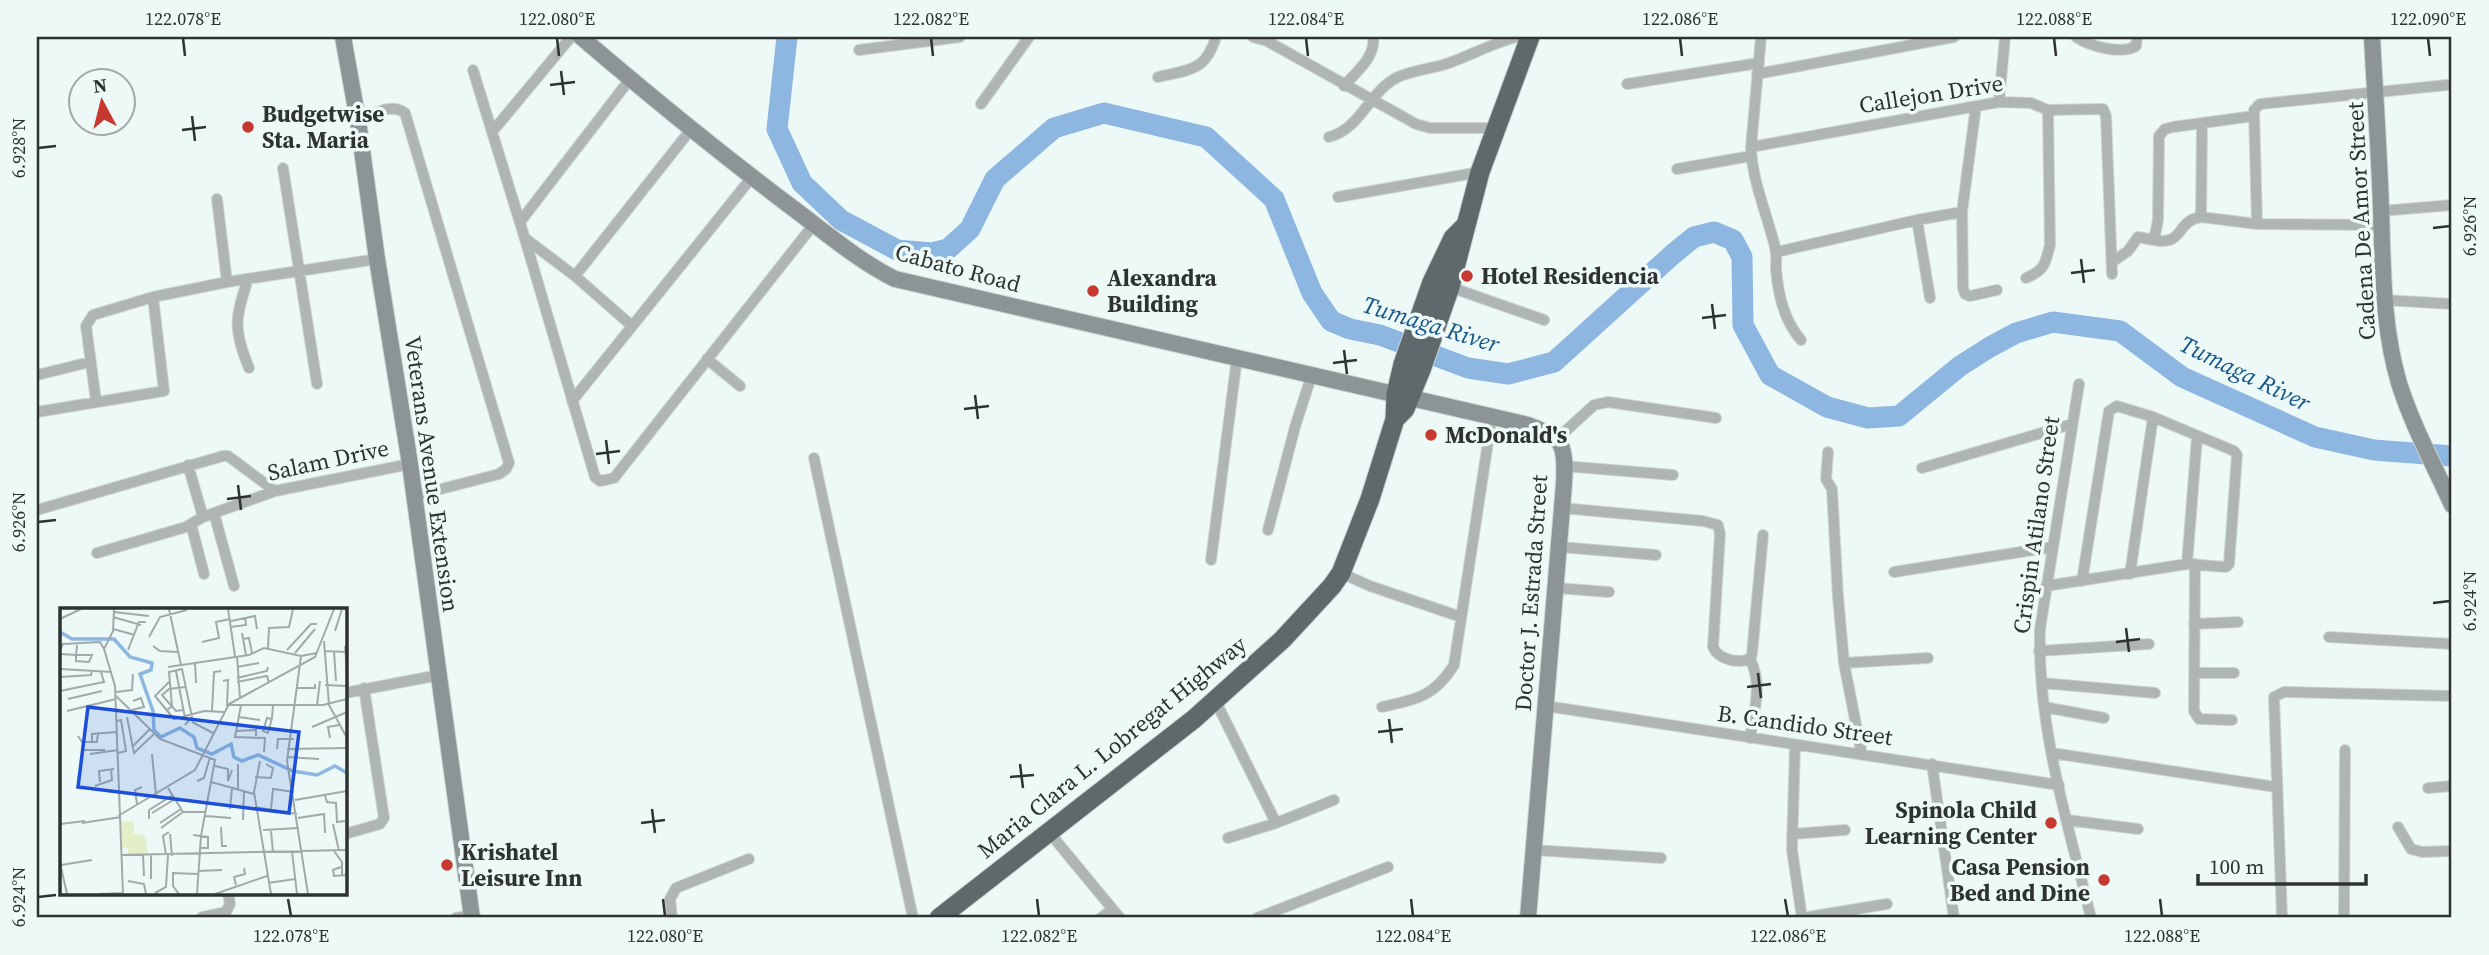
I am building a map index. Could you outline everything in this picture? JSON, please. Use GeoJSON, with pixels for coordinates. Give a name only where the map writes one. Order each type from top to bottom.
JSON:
{"type":"FeatureCollection","features":[{"type":"Feature","properties":{"kind":"highway","name":"Maria Clara L. Lobregat Highway"},"geometry":{"type":"LineString","coordinates":[[1428,321],[1450,287],[1480,172],[1530,37]]}},
{"type":"Feature","properties":{"kind":"highway","name":"Maria Clara L. Lobregat Highway"},"geometry":{"type":"LineString","coordinates":[[939,918],[1194,719],[1291,631],[1342,573],[1363,519],[1428,321],[1432,282],[1453,239],[1465,226]]}},
{"type":"Feature","properties":{"kind":"street","name":"Veterans Avenue Extension"},"geometry":{"type":"LineString","coordinates":[[343,37],[410,464],[439,675],[466,917]]}},
{"type":"Feature","properties":{"kind":"street"},"geometry":{"type":"LineString","coordinates":[[492,132],[571,37]]}},
{"type":"Feature","properties":{"kind":"street","name":"Cabato Road"},"geometry":{"type":"LineString","coordinates":[[580,37],[752,177],[814,224],[895,279],[1403,396]]}},
{"type":"Feature","properties":{"kind":"street"},"geometry":{"type":"LineString","coordinates":[[859,50],[960,37]]}},
{"type":"Feature","properties":{"kind":"street"},"geometry":{"type":"LineString","coordinates":[[981,104],[1029,37]]}},
{"type":"Feature","properties":{"kind":"street"},"geometry":{"type":"LineString","coordinates":[[1158,76],[1201,64],[1210,55],[1216,37]]}},
{"type":"Feature","properties":{"kind":"street"},"geometry":{"type":"LineString","coordinates":[[1253,37],[1267,41],[1416,124],[1430,128],[1496,128]]}},
{"type":"Feature","properties":{"kind":"street"},"geometry":{"type":"LineString","coordinates":[[1344,86],[1371,55],[1374,48],[1373,37]]}},
{"type":"Feature","properties":{"kind":"street"},"geometry":{"type":"LineString","coordinates":[[1329,137],[1338,135],[1351,126],[1372,99],[1398,77],[1444,65],[1517,37]]}},
{"type":"Feature","properties":{"kind":"street"},"geometry":{"type":"LineString","coordinates":[[1761,37],[1751,151],[1756,184],[1776,252],[1779,294],[1790,328],[1801,340]]}},
{"type":"Feature","properties":{"kind":"street"},"geometry":{"type":"LineString","coordinates":[[1627,84],[1758,68],[1954,37]]}},
{"type":"Feature","properties":{"kind":"street"},"geometry":{"type":"LineString","coordinates":[[1999,102],[2005,37]]}},
{"type":"Feature","properties":{"kind":"street"},"geometry":{"type":"LineString","coordinates":[[2076,37],[2088,43],[2123,50],[2136,46],[2137,37]]}},
{"type":"Feature","properties":{"kind":"street","name":"Cadena De Amor Street"},"geometry":{"type":"LineString","coordinates":[[2372,37],[2384,300],[2390,346],[2399,383],[2452,505]]}},
{"type":"Feature","properties":{"kind":"street"},"geometry":{"type":"LineString","coordinates":[[473,70],[595,477],[600,481],[611,480],[814,224]]}},
{"type":"Feature","properties":{"kind":"street"},"geometry":{"type":"LineString","coordinates":[[520,222],[630,79]]}},
{"type":"Feature","properties":{"kind":"street"},"geometry":{"type":"LineString","coordinates":[[2257,224],[2256,107],[2265,102],[2447,85]]}},
{"type":"Feature","properties":{"kind":"street","name":"Callejon Drive"},"geometry":{"type":"LineString","coordinates":[[1677,169],[1751,151],[1999,102],[2031,103],[2048,110],[2100,108],[2106,111],[2112,274]]}},
{"type":"Feature","properties":{"kind":"street"},"geometry":{"type":"LineString","coordinates":[[1976,106],[1962,212],[1965,293],[1970,296],[1997,290]]}},
{"type":"Feature","properties":{"kind":"street"},"geometry":{"type":"LineString","coordinates":[[358,121],[390,108],[397,108],[405,113],[509,463],[499,474],[414,496]]}},
{"type":"Feature","properties":{"kind":"street"},"geometry":{"type":"LineString","coordinates":[[2026,278],[2038,273],[2045,264],[2050,245],[2048,110]]}},
{"type":"Feature","properties":{"kind":"street"},"geometry":{"type":"LineString","coordinates":[[2154,240],[2158,220],[2159,136],[2165,129],[2173,127],[2254,116]]}},
{"type":"Feature","properties":{"kind":"street"},"geometry":{"type":"LineString","coordinates":[[2201,217],[2202,125]]}},
{"type":"Feature","properties":{"kind":"street"},"geometry":{"type":"LineString","coordinates":[[575,276],[692,128]]}},
{"type":"Feature","properties":{"kind":"street"},"geometry":{"type":"LineString","coordinates":[[283,168],[317,384]]}},
{"type":"Feature","properties":{"kind":"street"},"geometry":{"type":"LineString","coordinates":[[1338,197],[1480,172]]}},
{"type":"Feature","properties":{"kind":"street"},"geometry":{"type":"LineString","coordinates":[[572,401],[752,177]]}},
{"type":"Feature","properties":{"kind":"street"},"geometry":{"type":"LineString","coordinates":[[217,199],[227,282]]}},
{"type":"Feature","properties":{"kind":"street"},"geometry":{"type":"LineString","coordinates":[[2112,262],[2128,251],[2138,237],[2166,241],[2174,239],[2191,218],[2257,224],[2382,218],[2452,205]]}},
{"type":"Feature","properties":{"kind":"street"},"geometry":{"type":"LineString","coordinates":[[1776,252],[1962,212]]}},
{"type":"Feature","properties":{"kind":"street"},"geometry":{"type":"LineString","coordinates":[[1917,220],[1930,298]]}},
{"type":"Feature","properties":{"kind":"street"},"geometry":{"type":"LineString","coordinates":[[525,239],[575,276],[632,326]]}},
{"type":"Feature","properties":{"kind":"street"},"geometry":{"type":"LineString","coordinates":[[96,401],[86,326],[93,315],[153,297],[227,282],[377,259]]}},
{"type":"Feature","properties":{"kind":"street"},"geometry":{"type":"LineString","coordinates":[[248,279],[237,313],[237,329],[239,344],[249,368]]}},
{"type":"Feature","properties":{"kind":"street"},"geometry":{"type":"LineString","coordinates":[[1450,287],[1544,320]]}},
{"type":"Feature","properties":{"kind":"street"},"geometry":{"type":"LineString","coordinates":[[37,412],[164,391],[153,297]]}},
{"type":"Feature","properties":{"kind":"street"},"geometry":{"type":"LineString","coordinates":[[2384,300],[2452,304]]}},
{"type":"Feature","properties":{"kind":"street"},"geometry":{"type":"LineString","coordinates":[[1212,560],[1237,358]]}},
{"type":"Feature","properties":{"kind":"street"},"geometry":{"type":"LineString","coordinates":[[707,359],[740,386]]}},
{"type":"Feature","properties":{"kind":"street"},"geometry":{"type":"LineString","coordinates":[[37,375],[90,362]]}},
{"type":"Feature","properties":{"kind":"street"},"geometry":{"type":"LineString","coordinates":[[1268,530],[1312,374]]}},
{"type":"Feature","properties":{"kind":"street","name":"Crispin Atilano Street"},"geometry":{"type":"LineString","coordinates":[[2078,384],[2046,586],[2039,652],[2052,753],[2091,918]]}},
{"type":"Feature","properties":{"kind":"street"},"geometry":{"type":"LineString","coordinates":[[1403,396],[1528,425],[1557,439],[1594,405],[1608,402],[1716,418]]}},
{"type":"Feature","properties":{"kind":"street"},"geometry":{"type":"LineString","coordinates":[[2046,586],[2082,581],[2130,574],[2191,564],[2223,568],[2229,564],[2238,459],[2234,451],[2153,417],[2117,406],[2109,411],[2082,581]]}},
{"type":"Feature","properties":{"kind":"street"},"geometry":{"type":"LineString","coordinates":[[1382,708],[1411,701],[1442,683],[1454,665],[1492,416]]}},
{"type":"Feature","properties":{"kind":"street"},"geometry":{"type":"LineString","coordinates":[[2130,574],[2153,417]]}},
{"type":"Feature","properties":{"kind":"street"},"geometry":{"type":"LineString","coordinates":[[1922,468],[2072,424]]}},
{"type":"Feature","properties":{"kind":"street"},"geometry":{"type":"LineString","coordinates":[[2197,437],[2191,564],[2195,716],[2199,719],[2232,720]]}},
{"type":"Feature","properties":{"kind":"street","name":"Doctor J. Estrada Street"},"geometry":{"type":"LineString","coordinates":[[1528,918],[1560,547],[1564,466],[1561,445],[1557,439]]}},
{"type":"Feature","properties":{"kind":"street"},"geometry":{"type":"LineString","coordinates":[[1828,452],[1826,479],[1832,489],[1844,663],[1862,755]]}},
{"type":"Feature","properties":{"kind":"street"},"geometry":{"type":"LineString","coordinates":[[37,510],[219,456],[228,456],[275,491]]}},
{"type":"Feature","properties":{"kind":"street"},"geometry":{"type":"LineString","coordinates":[[814,457],[913,918]]}},
{"type":"Feature","properties":{"kind":"street","name":"Salam Drive"},"geometry":{"type":"LineString","coordinates":[[97,552],[191,524],[208,515],[275,491],[410,464]]}},
{"type":"Feature","properties":{"kind":"street"},"geometry":{"type":"LineString","coordinates":[[188,465],[234,586]]}},
{"type":"Feature","properties":{"kind":"street"},"geometry":{"type":"LineString","coordinates":[[1564,466],[1673,475]]}},
{"type":"Feature","properties":{"kind":"street"},"geometry":{"type":"LineString","coordinates":[[1562,508],[1718,525],[1720,534],[1713,647],[1717,654],[1731,660],[1740,662],[1750,659]]}},
{"type":"Feature","properties":{"kind":"street"},"geometry":{"type":"LineString","coordinates":[[191,524],[204,574]]}},
{"type":"Feature","properties":{"kind":"street"},"geometry":{"type":"LineString","coordinates":[[1750,738],[1758,683],[1750,659],[1759,596],[1763,535]]}},
{"type":"Feature","properties":{"kind":"street"},"geometry":{"type":"LineString","coordinates":[[1560,547],[1656,555]]}},
{"type":"Feature","properties":{"kind":"street"},"geometry":{"type":"LineString","coordinates":[[1894,572],[2052,547]]}},
{"type":"Feature","properties":{"kind":"street"},"geometry":{"type":"LineString","coordinates":[[1342,573],[1370,586],[1461,617]]}},
{"type":"Feature","properties":{"kind":"street"},"geometry":{"type":"LineString","coordinates":[[1556,588],[1609,592]]}},
{"type":"Feature","properties":{"kind":"street"},"geometry":{"type":"LineString","coordinates":[[2194,624],[2238,622]]}},
{"type":"Feature","properties":{"kind":"street"},"geometry":{"type":"LineString","coordinates":[[2329,637],[2452,644]]}},
{"type":"Feature","properties":{"kind":"street"},"geometry":{"type":"LineString","coordinates":[[2039,652],[2149,644]]}},
{"type":"Feature","properties":{"kind":"street"},"geometry":{"type":"LineString","coordinates":[[1844,663],[1928,658]]}},
{"type":"Feature","properties":{"kind":"street"},"geometry":{"type":"LineString","coordinates":[[2194,673],[2234,673]]}},
{"type":"Feature","properties":{"kind":"street"},"geometry":{"type":"LineString","coordinates":[[346,694],[439,675]]}},
{"type":"Feature","properties":{"kind":"street"},"geometry":{"type":"LineString","coordinates":[[2042,683],[2155,693]]}},
{"type":"Feature","properties":{"kind":"street"},"geometry":{"type":"LineString","coordinates":[[346,834],[380,824],[384,818],[364,688]]}},
{"type":"Feature","properties":{"kind":"street"},"geometry":{"type":"LineString","coordinates":[[2282,918],[2274,697],[2278,693],[2452,696]]}},
{"type":"Feature","properties":{"kind":"street"},"geometry":{"type":"LineString","coordinates":[[1215,700],[1276,823]]}},
{"type":"Feature","properties":{"kind":"street","name":"B. Candido Street"},"geometry":{"type":"LineString","coordinates":[[1546,706],[2059,785]]}},
{"type":"Feature","properties":{"kind":"street"},"geometry":{"type":"LineString","coordinates":[[2044,707],[2104,718]]}},
{"type":"Feature","properties":{"kind":"street"},"geometry":{"type":"LineString","coordinates":[[1795,746],[1793,861],[1802,918],[1887,904]]}},
{"type":"Feature","properties":{"kind":"street"},"geometry":{"type":"LineString","coordinates":[[2344,918],[2345,750]]}},
{"type":"Feature","properties":{"kind":"street"},"geometry":{"type":"LineString","coordinates":[[2052,753],[2276,787]]}},
{"type":"Feature","properties":{"kind":"street"},"geometry":{"type":"LineString","coordinates":[[1932,764],[1954,918]]}},
{"type":"Feature","properties":{"kind":"street"},"geometry":{"type":"LineString","coordinates":[[2428,788],[2452,786]]}},
{"type":"Feature","properties":{"kind":"street"},"geometry":{"type":"LineString","coordinates":[[1228,838],[1334,800]]}},
{"type":"Feature","properties":{"kind":"street"},"geometry":{"type":"LineString","coordinates":[[2067,820],[2138,829]]}},
{"type":"Feature","properties":{"kind":"street"},"geometry":{"type":"LineString","coordinates":[[2398,827],[2412,849],[2422,852],[2452,851]]}},
{"type":"Feature","properties":{"kind":"street"},"geometry":{"type":"LineString","coordinates":[[1792,834],[1845,830]]}},
{"type":"Feature","properties":{"kind":"street"},"geometry":{"type":"LineString","coordinates":[[1048,831],[1120,918]]}},
{"type":"Feature","properties":{"kind":"street"},"geometry":{"type":"LineString","coordinates":[[1533,850],[1661,858]]}},
{"type":"Feature","properties":{"kind":"street"},"geometry":{"type":"LineString","coordinates":[[672,918],[670,899],[676,888],[749,859]]}},
{"type":"Feature","properties":{"kind":"street"},"geometry":{"type":"LineString","coordinates":[[1257,918],[1388,867]]}},
{"type":"Feature","properties":{"kind":"street"},"geometry":{"type":"LineString","coordinates":[[202,917],[226,912],[230,904],[228,895]]}},
{"type":"Feature","properties":{"kind":"street"},"geometry":{"type":"LineString","coordinates":[[1101,918],[1112,909]]}},
{"type":"Feature","properties":{"kind":"waterway","name":"Tumaga River"},"geometry":{"type":"LineString","coordinates":[[787,37],[777,129],[802,183],[841,220],[897,250],[932,253],[948,249],[970,229],[995,179],[1054,128],[1104,113],[1206,137],[1274,199],[1312,293],[1331,321],[1350,329],[1380,335],[1468,368],[1508,374],[1554,362],[1694,237],[1714,232],[1733,240],[1742,257],[1743,325],[1770,375],[1827,407],[1868,418],[1899,416],[1960,366],[1990,347],[2016,333],[2053,322],[2120,331],[2182,377],[2315,437],[2374,450],[2452,456]]}},
{"type":"Feature","properties":{"kind":"place","name":"Budgetwise Sta. Maria"},"geometry":{"type":"Point","coordinates":[248,127]}},
{"type":"Feature","properties":{"kind":"place","name":"Hotel Residencia"},"geometry":{"type":"Point","coordinates":[1467,276]}},
{"type":"Feature","properties":{"kind":"place","name":"Alexandra Building"},"geometry":{"type":"Point","coordinates":[1093,291]}},
{"type":"Feature","properties":{"kind":"place","name":"McDonald's"},"geometry":{"type":"Point","coordinates":[1431,435]}},
{"type":"Feature","properties":{"kind":"place","name":"Spinola Child Learning Center"},"geometry":{"type":"Point","coordinates":[2051,823]}},
{"type":"Feature","properties":{"kind":"place","name":"Krishatel Leisure Inn"},"geometry":{"type":"Point","coordinates":[447,865]}},
{"type":"Feature","properties":{"kind":"place","name":"Casa Pension Bed and Dine"},"geometry":{"type":"Point","coordinates":[2104,880]}}]}
